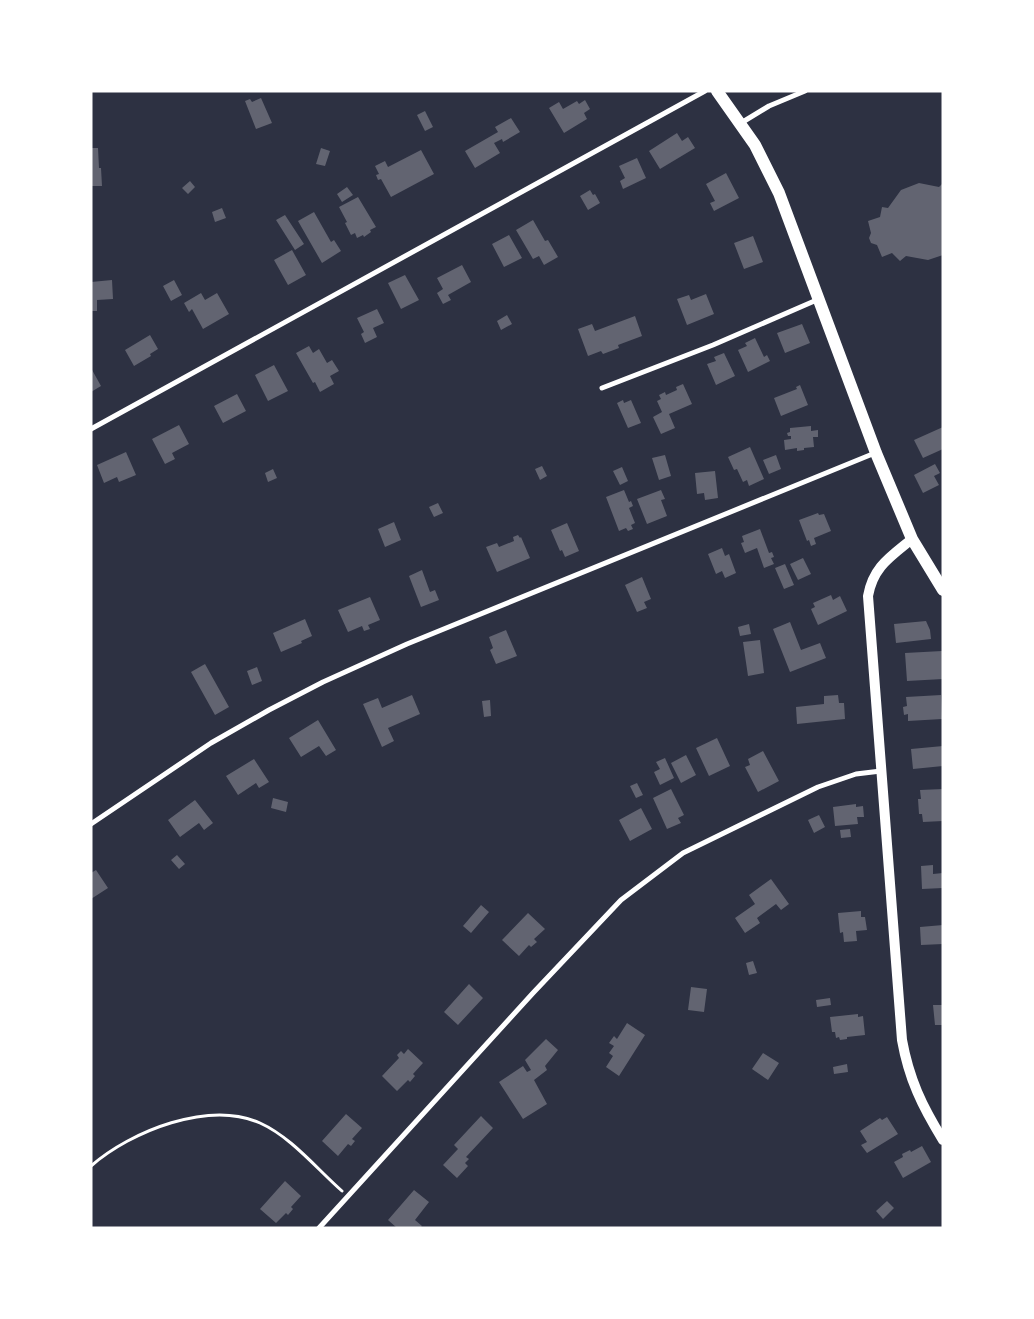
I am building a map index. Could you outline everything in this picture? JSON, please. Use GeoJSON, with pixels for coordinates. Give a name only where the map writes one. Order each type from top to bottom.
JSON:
{"type":"FeatureCollection","features":[{"type":"Feature","properties":{"kind":"main road"},"geometry":{"type":"LineString","coordinates":[[717,91],[741,123],[759,153],[779,193],[876,453],[912,539],[943,590]]}},
{"type":"Feature","properties":{"kind":"main road"},"geometry":{"type":"LineString","coordinates":[[912,539],[881,565],[870,582],[868,596],[902,1040],[911,1079],[922,1104],[943,1140]]}},
{"type":"Feature","properties":{"kind":"street"},"geometry":{"type":"LineString","coordinates":[[91,428],[705,91]]}},
{"type":"Feature","properties":{"kind":"street"},"geometry":{"type":"LineString","coordinates":[[741,123],[769,106],[805,91]]}},
{"type":"Feature","properties":{"kind":"street"},"geometry":{"type":"LineString","coordinates":[[602,388],[713,345],[819,299]]}},
{"type":"Feature","properties":{"kind":"street"},"geometry":{"type":"LineString","coordinates":[[91,824],[211,744],[268,710],[323,682],[407,644],[876,453]]}},
{"type":"Feature","properties":{"kind":"street"},"geometry":{"type":"LineString","coordinates":[[318,1228],[621,900],[683,853],[818,787],[856,774],[881,771]]}},
{"type":"Feature","properties":{"kind":"path"},"geometry":{"type":"LineString","coordinates":[[91,1166],[105,1154],[138,1136],[184,1119],[211,1115],[236,1116],[259,1123],[281,1136],[347,1196]]}},
{"type":"Feature","properties":{"kind":"building"},"geometry":{"type":"Polygon","coordinates":[[[261,98],[272,123],[256,129],[245,101],[250,99],[252,102],[261,98]]]}},
{"type":"Feature","properties":{"kind":"building"},"geometry":{"type":"Polygon","coordinates":[[[585,100],[590,109],[584,113],[587,119],[564,133],[549,108],[559,102],[563,109],[577,101],[579,104],[585,100]]]}},
{"type":"Feature","properties":{"kind":"building"},"geometry":{"type":"Polygon","coordinates":[[[425,111],[433,127],[425,131],[417,115],[425,111]]]}},
{"type":"Feature","properties":{"kind":"building"},"geometry":{"type":"Polygon","coordinates":[[[511,118],[520,132],[503,142],[502,139],[494,143],[500,153],[475,168],[465,151],[498,132],[495,127],[511,118]]]}},
{"type":"Feature","properties":{"kind":"building"},"geometry":{"type":"Polygon","coordinates":[[[677,133],[682,141],[688,137],[695,148],[660,169],[649,151],[677,133]]]}},
{"type":"Feature","properties":{"kind":"building"},"geometry":{"type":"Polygon","coordinates":[[[91,148],[98,148],[102,186],[91,186],[91,148]]]}},
{"type":"Feature","properties":{"kind":"building"},"geometry":{"type":"Polygon","coordinates":[[[321,148],[330,151],[325,166],[316,164],[321,148]]]}},
{"type":"Feature","properties":{"kind":"building"},"geometry":{"type":"Polygon","coordinates":[[[421,150],[434,174],[391,197],[381,179],[378,180],[376,175],[379,174],[375,166],[385,161],[388,167],[421,150]]]}},
{"type":"Feature","properties":{"kind":"building"},"geometry":{"type":"Polygon","coordinates":[[[637,158],[646,178],[623,189],[620,181],[625,178],[619,166],[637,158]]]}},
{"type":"Feature","properties":{"kind":"building"},"geometry":{"type":"Polygon","coordinates":[[[726,173],[739,198],[714,211],[710,203],[715,201],[706,184],[726,173]]]}},
{"type":"Feature","properties":{"kind":"building"},"geometry":{"type":"Polygon","coordinates":[[[190,181],[195,187],[188,194],[182,188],[190,181]]]}},
{"type":"Feature","properties":{"kind":"building"},"geometry":{"type":"Polygon","coordinates":[[[919,183],[939,187],[943,183],[943,255],[928,260],[906,256],[900,261],[892,253],[882,257],[877,245],[871,243],[869,238],[871,233],[868,221],[880,217],[882,207],[888,208],[901,190],[919,183]]]}},
{"type":"Feature","properties":{"kind":"building"},"geometry":{"type":"Polygon","coordinates":[[[347,187],[353,195],[342,202],[337,194],[347,187]]]}},
{"type":"Feature","properties":{"kind":"building"},"geometry":{"type":"Polygon","coordinates":[[[590,190],[593,195],[595,194],[600,203],[588,210],[580,196],[590,190]]]}},
{"type":"Feature","properties":{"kind":"building"},"geometry":{"type":"Polygon","coordinates":[[[358,197],[376,227],[370,230],[371,232],[364,237],[363,235],[357,238],[355,233],[351,235],[339,207],[358,197]]]}},
{"type":"Feature","properties":{"kind":"building"},"geometry":{"type":"Polygon","coordinates":[[[222,208],[226,218],[215,222],[212,212],[222,208]]]}},
{"type":"Feature","properties":{"kind":"building"},"geometry":{"type":"Polygon","coordinates":[[[314,212],[331,242],[334,240],[341,251],[322,263],[298,221],[314,212]]]}},
{"type":"Feature","properties":{"kind":"building"},"geometry":{"type":"Polygon","coordinates":[[[285,215],[304,244],[295,250],[276,220],[285,215]]]}},
{"type":"Feature","properties":{"kind":"building"},"geometry":{"type":"Polygon","coordinates":[[[533,220],[545,241],[548,240],[558,257],[544,265],[539,256],[533,259],[516,230],[533,220]]]}},
{"type":"Feature","properties":{"kind":"building"},"geometry":{"type":"Polygon","coordinates":[[[509,235],[522,258],[504,267],[492,244],[509,235]]]}},
{"type":"Feature","properties":{"kind":"building"},"geometry":{"type":"Polygon","coordinates":[[[753,236],[763,262],[744,269],[734,243],[753,236]]]}},
{"type":"Feature","properties":{"kind":"building"},"geometry":{"type":"Polygon","coordinates":[[[292,250],[306,275],[288,285],[274,260],[292,250]]]}},
{"type":"Feature","properties":{"kind":"building"},"geometry":{"type":"Polygon","coordinates":[[[462,265],[471,282],[448,295],[451,300],[443,304],[437,293],[443,289],[437,278],[462,265]]]}},
{"type":"Feature","properties":{"kind":"building"},"geometry":{"type":"Polygon","coordinates":[[[405,275],[419,300],[401,309],[388,283],[405,275]]]}},
{"type":"Feature","properties":{"kind":"building"},"geometry":{"type":"Polygon","coordinates":[[[112,280],[113,299],[97,300],[97,311],[91,311],[91,282],[112,280]]]}},
{"type":"Feature","properties":{"kind":"building"},"geometry":{"type":"Polygon","coordinates":[[[174,280],[182,295],[171,301],[163,286],[174,280]]]}},
{"type":"Feature","properties":{"kind":"building"},"geometry":{"type":"Polygon","coordinates":[[[201,293],[205,300],[217,293],[229,314],[203,329],[192,309],[189,312],[184,303],[201,293]]]}},
{"type":"Feature","properties":{"kind":"building"},"geometry":{"type":"Polygon","coordinates":[[[706,294],[714,314],[687,325],[677,299],[689,295],[691,300],[706,294]]]}},
{"type":"Feature","properties":{"kind":"building"},"geometry":{"type":"Polygon","coordinates":[[[377,309],[384,323],[373,328],[377,337],[365,343],[361,334],[364,332],[357,318],[377,309]]]}},
{"type":"Feature","properties":{"kind":"building"},"geometry":{"type":"Polygon","coordinates":[[[507,315],[512,324],[501,330],[497,321],[507,315]]]}},
{"type":"Feature","properties":{"kind":"building"},"geometry":{"type":"Polygon","coordinates":[[[635,316],[642,336],[618,345],[619,348],[603,354],[601,351],[588,356],[578,329],[592,324],[595,331],[635,316]]]}},
{"type":"Feature","properties":{"kind":"building"},"geometry":{"type":"Polygon","coordinates":[[[802,324],[810,343],[785,353],[777,333],[802,324]]]}},
{"type":"Feature","properties":{"kind":"building"},"geometry":{"type":"Polygon","coordinates":[[[150,335],[158,349],[150,354],[151,356],[134,366],[125,350],[150,335]]]}},
{"type":"Feature","properties":{"kind":"building"},"geometry":{"type":"Polygon","coordinates":[[[755,338],[764,357],[767,355],[770,361],[748,372],[738,350],[747,346],[745,343],[755,338]]]}},
{"type":"Feature","properties":{"kind":"building"},"geometry":{"type":"Polygon","coordinates":[[[309,346],[313,353],[319,349],[327,363],[332,360],[339,371],[330,376],[334,384],[320,392],[296,353],[309,346]]]}},
{"type":"Feature","properties":{"kind":"building"},"geometry":{"type":"Polygon","coordinates":[[[724,353],[735,376],[716,385],[707,364],[716,361],[714,357],[724,353]]]}},
{"type":"Feature","properties":{"kind":"building"},"geometry":{"type":"Polygon","coordinates":[[[274,365],[288,391],[268,401],[255,375],[274,365]]]}},
{"type":"Feature","properties":{"kind":"building"},"geometry":{"type":"Polygon","coordinates":[[[91,368],[101,386],[91,392],[91,368]]]}},
{"type":"Feature","properties":{"kind":"building"},"geometry":{"type":"Polygon","coordinates":[[[683,384],[692,404],[669,414],[675,428],[661,434],[653,417],[662,412],[657,401],[661,399],[659,395],[665,392],[666,395],[677,390],[676,387],[683,384]]]}},
{"type":"Feature","properties":{"kind":"building"},"geometry":{"type":"Polygon","coordinates":[[[800,385],[808,405],[781,416],[774,398],[797,389],[796,387],[800,385]]]}},
{"type":"Feature","properties":{"kind":"building"},"geometry":{"type":"Polygon","coordinates":[[[237,394],[246,411],[223,423],[214,406],[237,394]]]}},
{"type":"Feature","properties":{"kind":"building"},"geometry":{"type":"Polygon","coordinates":[[[623,400],[624,403],[631,400],[641,423],[628,428],[617,403],[623,400]]]}},
{"type":"Feature","properties":{"kind":"building"},"geometry":{"type":"Polygon","coordinates":[[[179,425],[189,444],[172,453],[175,459],[165,464],[152,439],[179,425]]]}},
{"type":"Feature","properties":{"kind":"building"},"geometry":{"type":"Polygon","coordinates":[[[811,426],[811,431],[818,430],[818,437],[813,437],[814,447],[797,451],[797,448],[785,450],[784,440],[791,439],[791,436],[788,436],[787,433],[790,432],[790,428],[811,426]]]}},
{"type":"Feature","properties":{"kind":"building"},"geometry":{"type":"Polygon","coordinates":[[[943,427],[943,449],[923,458],[914,440],[943,427]]]}},
{"type":"Feature","properties":{"kind":"building"},"geometry":{"type":"Polygon","coordinates":[[[750,447],[764,479],[749,486],[747,480],[743,482],[737,469],[734,470],[728,457],[750,447]]]}},
{"type":"Feature","properties":{"kind":"building"},"geometry":{"type":"Polygon","coordinates":[[[126,452],[136,475],[119,482],[117,477],[104,483],[97,465],[126,452]]]}},
{"type":"Feature","properties":{"kind":"building"},"geometry":{"type":"Polygon","coordinates":[[[665,455],[671,476],[659,480],[652,458],[665,455]]]}},
{"type":"Feature","properties":{"kind":"building"},"geometry":{"type":"Polygon","coordinates":[[[776,455],[781,469],[769,474],[763,460],[776,455]]]}},
{"type":"Feature","properties":{"kind":"building"},"geometry":{"type":"Polygon","coordinates":[[[935,464],[940,473],[934,476],[939,485],[923,493],[914,475],[935,464]]]}},
{"type":"Feature","properties":{"kind":"building"},"geometry":{"type":"Polygon","coordinates":[[[542,466],[547,476],[540,480],[535,469],[542,466]]]}},
{"type":"Feature","properties":{"kind":"building"},"geometry":{"type":"Polygon","coordinates":[[[622,467],[628,481],[620,485],[613,471],[622,467]]]}},
{"type":"Feature","properties":{"kind":"building"},"geometry":{"type":"Polygon","coordinates":[[[273,469],[277,478],[268,482],[265,473],[273,469]]]}},
{"type":"Feature","properties":{"kind":"building"},"geometry":{"type":"Polygon","coordinates":[[[715,471],[718,498],[705,500],[704,493],[697,494],[695,473],[715,471]]]}},
{"type":"Feature","properties":{"kind":"building"},"geometry":{"type":"Polygon","coordinates":[[[624,490],[629,502],[631,501],[633,506],[629,508],[635,523],[631,525],[633,529],[628,531],[626,528],[619,531],[606,497],[624,490]]]}},
{"type":"Feature","properties":{"kind":"building"},"geometry":{"type":"Polygon","coordinates":[[[661,490],[665,499],[661,500],[667,516],[647,524],[637,499],[661,490]]]}},
{"type":"Feature","properties":{"kind":"building"},"geometry":{"type":"Polygon","coordinates":[[[438,503],[443,513],[434,517],[429,507],[438,503]]]}},
{"type":"Feature","properties":{"kind":"building"},"geometry":{"type":"Polygon","coordinates":[[[818,513],[819,515],[824,514],[831,531],[814,538],[816,544],[811,546],[809,540],[807,541],[799,520],[818,513]]]}},
{"type":"Feature","properties":{"kind":"building"},"geometry":{"type":"Polygon","coordinates":[[[394,522],[401,540],[385,547],[378,529],[394,522]]]}},
{"type":"Feature","properties":{"kind":"building"},"geometry":{"type":"Polygon","coordinates":[[[567,523],[579,551],[565,557],[562,550],[560,551],[551,530],[567,523]]]}},
{"type":"Feature","properties":{"kind":"building"},"geometry":{"type":"Polygon","coordinates":[[[760,529],[769,553],[772,552],[774,557],[771,558],[774,564],[764,568],[757,548],[745,553],[741,543],[744,542],[742,536],[760,529]]]}},
{"type":"Feature","properties":{"kind":"building"},"geometry":{"type":"Polygon","coordinates":[[[518,535],[521,537],[530,558],[497,572],[486,547],[497,543],[499,547],[514,541],[513,537],[518,535]]]}},
{"type":"Feature","properties":{"kind":"building"},"geometry":{"type":"Polygon","coordinates":[[[722,548],[725,556],[729,554],[736,573],[725,578],[722,571],[716,574],[708,554],[722,548]]]}},
{"type":"Feature","properties":{"kind":"building"},"geometry":{"type":"Polygon","coordinates":[[[803,558],[811,574],[798,580],[790,564],[803,558]]]}},
{"type":"Feature","properties":{"kind":"building"},"geometry":{"type":"Polygon","coordinates":[[[785,564],[794,585],[784,589],[775,568],[785,564]]]}},
{"type":"Feature","properties":{"kind":"building"},"geometry":{"type":"Polygon","coordinates":[[[422,570],[430,592],[435,590],[439,600],[421,607],[409,576],[422,570]]]}},
{"type":"Feature","properties":{"kind":"building"},"geometry":{"type":"Polygon","coordinates":[[[642,577],[651,599],[644,602],[647,608],[637,612],[625,585],[642,577]]]}},
{"type":"Feature","properties":{"kind":"building"},"geometry":{"type":"Polygon","coordinates":[[[831,595],[833,600],[840,596],[847,611],[818,625],[811,609],[815,607],[813,603],[831,595]]]}},
{"type":"Feature","properties":{"kind":"building"},"geometry":{"type":"Polygon","coordinates":[[[370,597],[380,620],[368,625],[370,629],[364,631],[362,626],[348,632],[338,610],[370,597]]]}},
{"type":"Feature","properties":{"kind":"building"},"geometry":{"type":"Polygon","coordinates":[[[305,619],[312,636],[301,641],[302,643],[281,652],[273,633],[305,619]]]}},
{"type":"Feature","properties":{"kind":"building"},"geometry":{"type":"Polygon","coordinates":[[[926,621],[931,639],[896,643],[894,624],[926,621]]]}},
{"type":"Feature","properties":{"kind":"building"},"geometry":{"type":"Polygon","coordinates":[[[790,622],[801,650],[820,643],[826,658],[790,672],[773,629],[790,622]]]}},
{"type":"Feature","properties":{"kind":"building"},"geometry":{"type":"Polygon","coordinates":[[[749,624],[751,634],[740,636],[738,627],[749,624]]]}},
{"type":"Feature","properties":{"kind":"building"},"geometry":{"type":"Polygon","coordinates":[[[506,630],[517,656],[496,664],[490,650],[493,648],[489,637],[506,630]]]}},
{"type":"Feature","properties":{"kind":"building"},"geometry":{"type":"Polygon","coordinates":[[[760,640],[764,673],[748,676],[743,642],[760,640]]]}},
{"type":"Feature","properties":{"kind":"building"},"geometry":{"type":"Polygon","coordinates":[[[942,651],[943,679],[907,681],[905,653],[942,651]]]}},
{"type":"Feature","properties":{"kind":"building"},"geometry":{"type":"Polygon","coordinates":[[[205,664],[229,707],[215,715],[191,672],[205,664]]]}},
{"type":"Feature","properties":{"kind":"building"},"geometry":{"type":"Polygon","coordinates":[[[257,667],[262,681],[252,685],[247,671],[257,667]]]}},
{"type":"Feature","properties":{"kind":"building"},"geometry":{"type":"Polygon","coordinates":[[[412,695],[420,714],[388,728],[394,741],[382,747],[363,704],[378,698],[382,708],[412,695]]]}},
{"type":"Feature","properties":{"kind":"building"},"geometry":{"type":"Polygon","coordinates":[[[838,695],[839,703],[844,703],[845,719],[797,724],[796,707],[824,704],[824,696],[838,695]]]}},
{"type":"Feature","properties":{"kind":"building"},"geometry":{"type":"Polygon","coordinates":[[[941,695],[942,719],[908,721],[908,714],[904,715],[903,707],[907,706],[906,697],[941,695]]]}},
{"type":"Feature","properties":{"kind":"building"},"geometry":{"type":"Polygon","coordinates":[[[490,700],[491,716],[484,717],[482,701],[490,700]]]}},
{"type":"Feature","properties":{"kind":"building"},"geometry":{"type":"Polygon","coordinates":[[[318,720],[336,750],[326,756],[319,746],[301,757],[289,738],[318,720]]]}},
{"type":"Feature","properties":{"kind":"building"},"geometry":{"type":"Polygon","coordinates":[[[717,738],[730,766],[709,776],[696,748],[717,738]]]}},
{"type":"Feature","properties":{"kind":"building"},"geometry":{"type":"Polygon","coordinates":[[[943,746],[943,766],[913,769],[911,749],[943,746]]]}},
{"type":"Feature","properties":{"kind":"building"},"geometry":{"type":"Polygon","coordinates":[[[763,751],[779,781],[758,792],[745,767],[750,765],[748,759],[763,751]]]}},
{"type":"Feature","properties":{"kind":"building"},"geometry":{"type":"Polygon","coordinates":[[[686,755],[696,775],[681,783],[671,763],[686,755]]]}},
{"type":"Feature","properties":{"kind":"building"},"geometry":{"type":"Polygon","coordinates":[[[665,758],[674,778],[660,785],[654,772],[660,769],[656,762],[665,758]]]}},
{"type":"Feature","properties":{"kind":"building"},"geometry":{"type":"Polygon","coordinates":[[[254,759],[269,782],[259,788],[256,783],[238,795],[226,776],[254,759]]]}},
{"type":"Feature","properties":{"kind":"building"},"geometry":{"type":"Polygon","coordinates":[[[637,783],[643,795],[636,798],[630,786],[637,783]]]}},
{"type":"Feature","properties":{"kind":"building"},"geometry":{"type":"Polygon","coordinates":[[[671,789],[684,815],[678,818],[681,823],[667,829],[653,798],[671,789]]]}},
{"type":"Feature","properties":{"kind":"building"},"geometry":{"type":"Polygon","coordinates":[[[943,789],[943,821],[923,822],[922,814],[919,814],[918,799],[921,799],[920,790],[943,789]]]}},
{"type":"Feature","properties":{"kind":"building"},"geometry":{"type":"Polygon","coordinates":[[[273,798],[288,802],[286,812],[271,808],[273,798]]]}},
{"type":"Feature","properties":{"kind":"building"},"geometry":{"type":"Polygon","coordinates":[[[195,800],[213,823],[204,830],[199,823],[180,837],[168,820],[195,800]]]}},
{"type":"Feature","properties":{"kind":"building"},"geometry":{"type":"Polygon","coordinates":[[[856,804],[856,807],[863,806],[864,817],[857,817],[858,824],[835,826],[833,807],[856,804]]]}},
{"type":"Feature","properties":{"kind":"building"},"geometry":{"type":"Polygon","coordinates":[[[641,808],[652,829],[630,841],[619,820],[641,808]]]}},
{"type":"Feature","properties":{"kind":"building"},"geometry":{"type":"Polygon","coordinates":[[[819,815],[825,827],[814,833],[808,820],[819,815]]]}},
{"type":"Feature","properties":{"kind":"building"},"geometry":{"type":"Polygon","coordinates":[[[850,829],[851,837],[841,838],[840,830],[850,829]]]}},
{"type":"Feature","properties":{"kind":"building"},"geometry":{"type":"Polygon","coordinates":[[[177,855],[185,864],[179,869],[171,860],[177,855]]]}},
{"type":"Feature","properties":{"kind":"building"},"geometry":{"type":"Polygon","coordinates":[[[933,865],[933,874],[943,873],[943,888],[922,889],[921,866],[933,865]]]}},
{"type":"Feature","properties":{"kind":"building"},"geometry":{"type":"Polygon","coordinates":[[[96,870],[108,888],[91,899],[91,873],[96,870]]]}},
{"type":"Feature","properties":{"kind":"building"},"geometry":{"type":"Polygon","coordinates":[[[771,879],[789,904],[781,910],[776,904],[757,918],[760,923],[745,933],[735,918],[755,904],[749,895],[771,879]]]}},
{"type":"Feature","properties":{"kind":"building"},"geometry":{"type":"Polygon","coordinates":[[[481,905],[489,912],[471,933],[463,926],[481,905]]]}},
{"type":"Feature","properties":{"kind":"building"},"geometry":{"type":"Polygon","coordinates":[[[861,911],[861,917],[865,917],[867,930],[856,931],[857,941],[844,942],[843,932],[840,933],[838,913],[861,911]]]}},
{"type":"Feature","properties":{"kind":"building"},"geometry":{"type":"Polygon","coordinates":[[[528,913],[545,929],[534,939],[537,942],[531,947],[529,945],[519,956],[502,940],[528,913]]]}},
{"type":"Feature","properties":{"kind":"building"},"geometry":{"type":"Polygon","coordinates":[[[943,925],[943,944],[921,945],[920,927],[943,925]]]}},
{"type":"Feature","properties":{"kind":"building"},"geometry":{"type":"Polygon","coordinates":[[[753,961],[757,973],[749,975],[746,963],[753,961]]]}},
{"type":"Feature","properties":{"kind":"building"},"geometry":{"type":"Polygon","coordinates":[[[469,984],[483,998],[458,1025],[444,1012],[469,984]]]}},
{"type":"Feature","properties":{"kind":"building"},"geometry":{"type":"Polygon","coordinates":[[[691,987],[707,989],[704,1012],[688,1010],[691,987]]]}},
{"type":"Feature","properties":{"kind":"building"},"geometry":{"type":"Polygon","coordinates":[[[830,998],[831,1005],[817,1007],[816,1000],[830,998]]]}},
{"type":"Feature","properties":{"kind":"building"},"geometry":{"type":"Polygon","coordinates":[[[933,1005],[943,1005],[943,1025],[935,1025],[933,1005]]]}},
{"type":"Feature","properties":{"kind":"building"},"geometry":{"type":"Polygon","coordinates":[[[858,1014],[858,1017],[863,1016],[865,1035],[847,1037],[847,1039],[840,1040],[839,1037],[836,1038],[835,1032],[832,1032],[830,1017],[858,1014]]]}},
{"type":"Feature","properties":{"kind":"building"},"geometry":{"type":"Polygon","coordinates":[[[627,1023],[645,1035],[619,1076],[606,1067],[613,1056],[609,1053],[614,1046],[609,1043],[614,1036],[617,1039],[627,1023]]]}},
{"type":"Feature","properties":{"kind":"building"},"geometry":{"type":"Polygon","coordinates":[[[546,1039],[558,1050],[545,1066],[547,1070],[534,1080],[547,1104],[523,1119],[499,1082],[523,1066],[527,1072],[531,1070],[525,1060],[546,1039]]]}},
{"type":"Feature","properties":{"kind":"building"},"geometry":{"type":"Polygon","coordinates":[[[408,1049],[423,1063],[413,1074],[415,1076],[410,1082],[408,1080],[397,1091],[382,1076],[399,1058],[397,1055],[401,1051],[404,1054],[408,1049]]]}},
{"type":"Feature","properties":{"kind":"building"},"geometry":{"type":"Polygon","coordinates":[[[763,1053],[779,1063],[768,1080],[752,1069],[763,1053]]]}},
{"type":"Feature","properties":{"kind":"building"},"geometry":{"type":"Polygon","coordinates":[[[847,1064],[848,1072],[834,1074],[833,1067],[847,1064]]]}},
{"type":"Feature","properties":{"kind":"building"},"geometry":{"type":"Polygon","coordinates":[[[346,1114],[362,1128],[352,1139],[355,1141],[351,1146],[348,1144],[338,1156],[322,1141],[346,1114]]]}},
{"type":"Feature","properties":{"kind":"building"},"geometry":{"type":"Polygon","coordinates":[[[481,1116],[493,1128],[466,1157],[469,1159],[465,1163],[468,1166],[457,1178],[443,1165],[458,1149],[454,1145],[481,1116]]]}},
{"type":"Feature","properties":{"kind":"building"},"geometry":{"type":"Polygon","coordinates":[[[887,1117],[898,1134],[867,1153],[861,1145],[867,1142],[860,1131],[880,1118],[882,1120],[887,1117]]]}},
{"type":"Feature","properties":{"kind":"building"},"geometry":{"type":"Polygon","coordinates":[[[922,1146],[931,1162],[903,1178],[894,1162],[903,1157],[902,1154],[922,1146]]]}},
{"type":"Feature","properties":{"kind":"building"},"geometry":{"type":"Polygon","coordinates":[[[285,1181],[301,1196],[291,1207],[293,1209],[288,1215],[286,1213],[276,1223],[260,1209],[285,1181]]]}},
{"type":"Feature","properties":{"kind":"building"},"geometry":{"type":"Polygon","coordinates":[[[414,1190],[429,1202],[415,1220],[422,1226],[420,1228],[397,1228],[388,1220],[414,1190]]]}},
{"type":"Feature","properties":{"kind":"building"},"geometry":{"type":"Polygon","coordinates":[[[887,1201],[894,1208],[883,1219],[876,1211],[887,1201]]]}}]}
